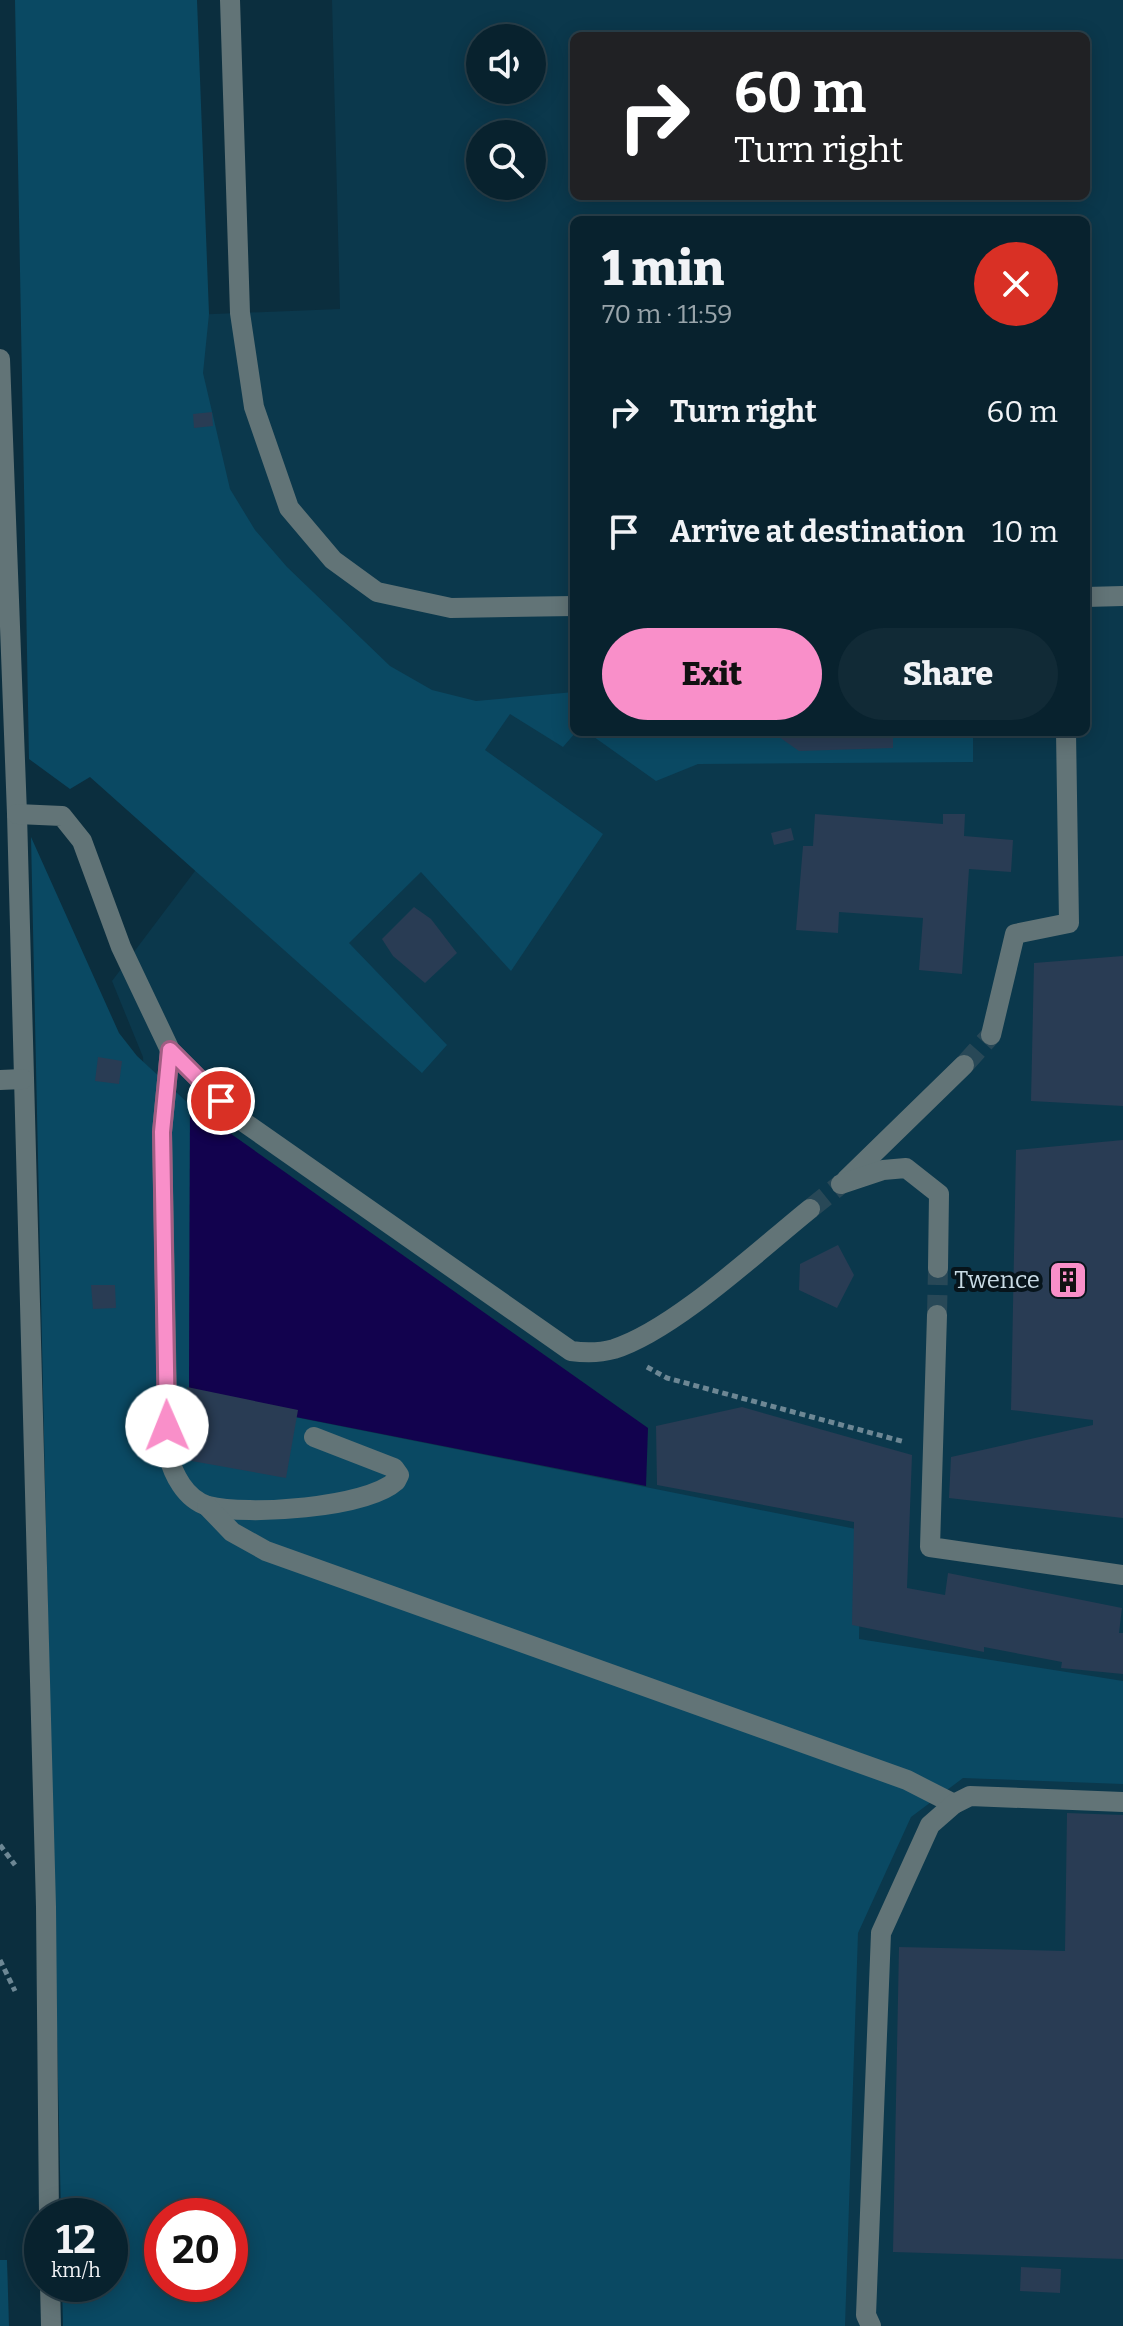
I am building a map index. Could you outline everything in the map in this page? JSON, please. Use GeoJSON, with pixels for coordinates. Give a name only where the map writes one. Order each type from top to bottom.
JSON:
{"type":"FeatureCollection","features":[{"type":"Feature","properties":{"kind":"street"},"geometry":{"type":"LineString","coordinates":[[230,0],[240,313],[254,407],[289,508],[333,560],[377,592],[451,608],[570,606]]}},
{"type":"Feature","properties":{"kind":"street"},"geometry":{"type":"LineString","coordinates":[[0,359],[3,566],[17,814],[46,1907],[49,2198]]}},
{"type":"Feature","properties":{"kind":"street"},"geometry":{"type":"LineString","coordinates":[[1090,597],[1123,596]]}},
{"type":"Feature","properties":{"kind":"street"},"geometry":{"type":"LineString","coordinates":[[991,1035],[1015,934],[1069,923],[1066,736]]}},
{"type":"Feature","properties":{"kind":"street"},"geometry":{"type":"LineString","coordinates":[[17,814],[62,816],[82,841],[121,947],[170,1050],[238,1118],[571,1351],[589,1353],[614,1349],[691,1305],[810,1209]]}},
{"type":"Feature","properties":{"kind":"street"},"geometry":{"type":"LineString","coordinates":[[170,1050],[162,1132],[168,1454],[174,1476],[193,1497],[207,1506],[232,1532],[266,1551],[907,1780],[954,1804]]}},
{"type":"Feature","properties":{"kind":"street"},"geometry":{"type":"LineString","coordinates":[[938,1268],[939,1194],[906,1168],[883,1170],[841,1184],[964,1065]]}},
{"type":"Feature","properties":{"kind":"street"},"geometry":{"type":"LineString","coordinates":[[0,1080],[23,1079]]}},
{"type":"Feature","properties":{"kind":"street"},"geometry":{"type":"LineString","coordinates":[[937,1315],[936,1450],[930,1547],[1123,1575]]}},
{"type":"Feature","properties":{"kind":"street"},"geometry":{"type":"LineString","coordinates":[[207,1506],[272,1510],[327,1504],[363,1498],[396,1481],[399,1475],[394,1468],[314,1437]]}},
{"type":"Feature","properties":{"kind":"street"},"geometry":{"type":"LineString","coordinates":[[871,2326],[866,2315],[881,1933],[930,1825],[954,1804],[970,1796],[1123,1802]]}},
{"type":"Feature","properties":{"kind":"street"},"geometry":{"type":"LineString","coordinates":[[50,2302],[51,2326]]}},
{"type":"Feature","properties":{"kind":"path"},"geometry":{"type":"LineString","coordinates":[[614,1349],[667,1378],[936,1450]]}},
{"type":"Feature","properties":{"kind":"shaded area"},"geometry":{"type":"Polygon","coordinates":[[[15,0],[197,0],[209,314],[203,373],[230,489],[255,530],[287,567],[390,666],[432,690],[476,701],[570,692],[570,736],[573,736],[563,747],[510,714],[485,750],[603,834],[511,971],[421,872],[349,943],[447,1045],[422,1073],[90,777],[70,789],[29,759],[15,0]]]}},
{"type":"Feature","properties":{"kind":"shaded area","name":"Twence"},"geometry":{"type":"Polygon","coordinates":[[[332,0],[1123,0],[1123,2326],[211,2326],[222,2302],[248,2302],[248,2198],[228,2198],[157,1526],[143,1057],[112,981],[195,871],[190,315],[340,309],[332,0]]]}},
{"type":"Feature","properties":{"kind":"shaded area"},"geometry":{"type":"Polygon","coordinates":[[[593,736],[973,736],[973,762],[698,764],[656,781],[593,736]]]}},
{"type":"Feature","properties":{"kind":"shaded area"},"geometry":{"type":"Polygon","coordinates":[[[31,837],[119,1033],[137,1056],[190,1105],[189,1396],[861,1530],[859,1639],[1123,1681],[1123,1784],[963,1778],[911,1817],[858,1933],[845,2326],[63,2326],[62,2302],[128,2302],[128,2198],[61,2198],[31,837]]]}},
{"type":"Feature","properties":{"kind":"shaded area"},"geometry":{"type":"Polygon","coordinates":[[[190,1105],[648,1428],[646,1486],[189,1396],[190,1105]]]}},
{"type":"Feature","properties":{"kind":"shaded area"},"geometry":{"type":"Polygon","coordinates":[[[0,2260],[7,2260],[9,2326],[0,2326],[0,2260]]]}},
{"type":"Feature","properties":{"kind":"building"},"geometry":{"type":"Polygon","coordinates":[[[212,412],[213,426],[194,428],[193,414],[212,412]]]}},
{"type":"Feature","properties":{"kind":"building"},"geometry":{"type":"Polygon","coordinates":[[[778,736],[893,736],[893,748],[799,751],[778,736]]]}},
{"type":"Feature","properties":{"kind":"building"},"geometry":{"type":"Polygon","coordinates":[[[815,814],[943,824],[943,814],[965,814],[964,836],[1013,840],[1011,872],[969,869],[962,974],[919,970],[923,918],[839,912],[838,933],[796,930],[803,846],[813,846],[815,814]]]}},
{"type":"Feature","properties":{"kind":"building"},"geometry":{"type":"Polygon","coordinates":[[[791,828],[794,840],[774,845],[771,833],[791,828]]]}},
{"type":"Feature","properties":{"kind":"building"},"geometry":{"type":"Polygon","coordinates":[[[414,907],[431,919],[457,953],[425,983],[393,956],[382,939],[414,907]]]}},
{"type":"Feature","properties":{"kind":"building"},"geometry":{"type":"Polygon","coordinates":[[[1123,956],[1123,1106],[1031,1101],[1034,963],[1123,956]]]}},
{"type":"Feature","properties":{"kind":"building"},"geometry":{"type":"Polygon","coordinates":[[[98,1057],[122,1061],[119,1084],[95,1081],[98,1057]]]}},
{"type":"Feature","properties":{"kind":"building","name":"Twence"},"geometry":{"type":"Polygon","coordinates":[[[1123,1140],[1123,1518],[949,1498],[951,1457],[1093,1425],[1093,1420],[1011,1410],[1016,1150],[1123,1140]]]}},
{"type":"Feature","properties":{"kind":"building"},"geometry":{"type":"Polygon","coordinates":[[[838,1245],[854,1275],[837,1308],[799,1290],[800,1264],[838,1245]]]}},
{"type":"Feature","properties":{"kind":"building"},"geometry":{"type":"Polygon","coordinates":[[[91,1285],[115,1285],[116,1308],[93,1309],[91,1285]]]}},
{"type":"Feature","properties":{"kind":"building"},"geometry":{"type":"Polygon","coordinates":[[[187,1387],[298,1410],[286,1478],[186,1460],[187,1387]]]}},
{"type":"Feature","properties":{"kind":"building"},"geometry":{"type":"Polygon","coordinates":[[[742,1407],[912,1455],[907,1588],[945,1595],[948,1573],[1122,1608],[1119,1633],[1123,1633],[1123,1674],[1061,1668],[1062,1662],[984,1647],[984,1652],[852,1625],[854,1522],[657,1485],[656,1426],[742,1407]]]}},
{"type":"Feature","properties":{"kind":"building"},"geometry":{"type":"Polygon","coordinates":[[[1067,1813],[1123,1815],[1123,2259],[893,2252],[899,1947],[1065,1951],[1067,1813]]]}},
{"type":"Feature","properties":{"kind":"building"},"geometry":{"type":"Polygon","coordinates":[[[1021,2267],[1061,2269],[1060,2293],[1020,2291],[1021,2267]]]}},
{"type":"Feature","properties":{"kind":"tunnel"},"geometry":{"type":"LineString","coordinates":[[964,1065],[991,1035]]}},
{"type":"Feature","properties":{"kind":"tunnel"},"geometry":{"type":"LineString","coordinates":[[810,1209],[841,1184]]}},
{"type":"Feature","properties":{"kind":"tunnel"},"geometry":{"type":"LineString","coordinates":[[937,1315],[938,1268]]}},
{"type":"Feature","properties":{"kind":"place","name":"Twence"},"geometry":{"type":"Point","coordinates":[1068,1280]}},
{"type":"Feature","properties":{"kind":"route"},"geometry":{"type":"LineString","coordinates":[[167,1426],[162,1132],[170,1050],[221,1101]]}}]}
